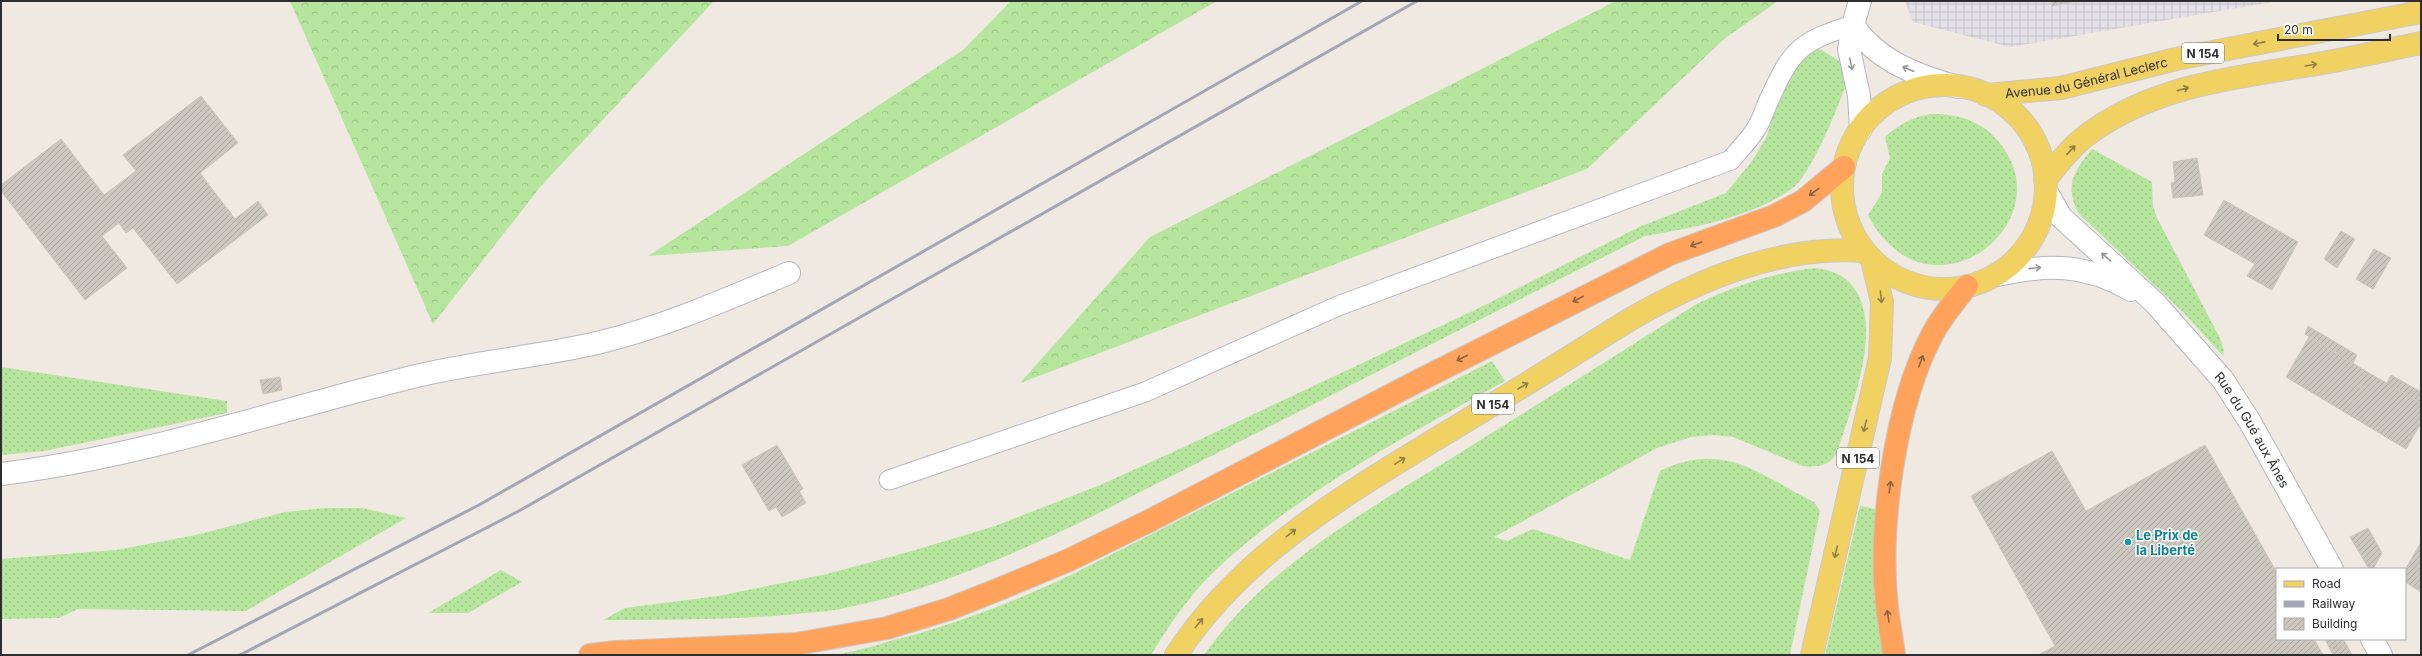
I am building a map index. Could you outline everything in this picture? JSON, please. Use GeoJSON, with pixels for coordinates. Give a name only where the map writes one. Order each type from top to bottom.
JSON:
{"type":"FeatureCollection","features":[{"type":"Feature","properties":{"kind":"highway"},"geometry":{"type":"LineString","coordinates":[[590,655],[616,652],[796,644],[887,628],[949,609],[989,594],[1096,547],[1656,261],[1774,216],[1803,201],[1844,167]]}},
{"type":"Feature","properties":{"kind":"highway"},"geometry":{"type":"LineString","coordinates":[[1894,655],[1887,606],[1885,545],[1894,455],[1907,404],[1933,334],[1946,313],[1967,286]]}},
{"type":"Feature","properties":{"kind":"main road","name":"Avenue du Général Leclerc"},"geometry":{"type":"LineString","coordinates":[[1986,95],[2061,88],[2176,59],[2421,12]]}},
{"type":"Feature","properties":{"kind":"main road","name":"N 154"},"geometry":{"type":"LineString","coordinates":[[2045,185],[2072,147],[2093,131],[2139,104],[2162,95],[2256,73],[2421,43]]}},
{"type":"Feature","properties":{"kind":"main road"},"geometry":{"type":"LineString","coordinates":[[1930,87],[1958,87],[1986,95],[2009,110],[2027,129],[2040,153],[2045,185],[2043,211],[2032,239],[2016,259],[1997,275],[1967,286],[1941,289],[1916,285],[1893,275],[1868,255],[1846,218],[1842,192],[1844,167],[1850,147],[1861,129],[1880,108],[1903,94],[1930,87]]}},
{"type":"Feature","properties":{"kind":"main road","name":"N 154"},"geometry":{"type":"LineString","coordinates":[[1176,655],[1228,588],[1255,563],[1312,517],[1629,320],[1673,295],[1701,282],[1769,260],[1826,250],[1868,255],[1882,302],[1880,358],[1812,655]]}},
{"type":"Feature","properties":{"kind":"street"},"geometry":{"type":"LineString","coordinates":[[1860,1],[1853,26],[1850,59],[1860,96],[1861,129]]}},
{"type":"Feature","properties":{"kind":"street"},"geometry":{"type":"LineString","coordinates":[[1853,26],[1861,38],[1884,58],[1919,74],[1958,87]]}},
{"type":"Feature","properties":{"kind":"street","name":"Rue du Gué aux Ânes"},"geometry":{"type":"LineString","coordinates":[[2045,185],[2061,217],[2155,303],[2223,380],[2250,422],[2331,568]]}},
{"type":"Feature","properties":{"kind":"street","name":"Rue du Gué aux Ânes"},"geometry":{"type":"LineString","coordinates":[[1997,275],[2049,266],[2073,268],[2098,274],[2155,303]]}},
{"type":"Feature","properties":{"kind":"street"},"geometry":{"type":"LineString","coordinates":[[1,474],[48,469],[123,453],[421,375],[598,342],[708,307],[790,273]]}},
{"type":"Feature","properties":{"kind":"street"},"geometry":{"type":"LineString","coordinates":[[2373,640],[2381,655]]}},
{"type":"Feature","properties":{"kind":"lane"},"geometry":{"type":"LineString","coordinates":[[889,480],[1145,392],[1338,306],[1731,160],[1756,129],[1784,66],[1793,54],[1807,42],[1827,33],[1853,26]]}},
{"type":"Feature","properties":{"kind":"shaded area"},"geometry":{"type":"Polygon","coordinates":[[[1905,1],[2278,1],[2010,47],[1913,22],[1905,1]]]}},
{"type":"Feature","properties":{"kind":"green space"},"geometry":{"type":"Polygon","coordinates":[[[290,1],[714,1],[541,186],[433,324],[290,1]]]}},
{"type":"Feature","properties":{"kind":"green space"},"geometry":{"type":"Polygon","coordinates":[[[1011,1],[1217,1],[788,246],[648,256],[963,50],[1011,1]]]}},
{"type":"Feature","properties":{"kind":"green space"},"geometry":{"type":"Polygon","coordinates":[[[1616,1],[1778,1],[1724,39],[1587,169],[1020,383],[1150,237],[1616,1]]]}},
{"type":"Feature","properties":{"kind":"green space"},"geometry":{"type":"Polygon","coordinates":[[[1820,49],[1839,61],[1847,82],[1824,138],[1809,168],[1794,187],[1778,198],[1742,214],[1722,220],[1645,236],[1085,520],[968,572],[877,601],[827,611],[724,619],[603,620],[625,608],[718,596],[827,574],[912,551],[995,526],[1098,486],[1184,447],[1479,308],[1639,227],[1726,193],[1752,161],[1766,138],[1779,100],[1802,57],[1820,49]]]}},
{"type":"Feature","properties":{"kind":"green space"},"geometry":{"type":"Polygon","coordinates":[[[1933,114],[1961,117],[1984,128],[1998,141],[2015,172],[2016,203],[2003,230],[1981,252],[1954,263],[1923,263],[1893,248],[1868,215],[1882,193],[1882,174],[1890,158],[1885,137],[1907,121],[1933,114]]]}},
{"type":"Feature","properties":{"kind":"green space"},"geometry":{"type":"Polygon","coordinates":[[[2092,149],[2152,182],[2153,206],[2157,218],[2220,338],[2224,350],[2223,356],[2183,312],[2079,214],[2074,204],[2072,195],[2073,180],[2080,165],[2092,149]]]}},
{"type":"Feature","properties":{"kind":"green space"},"geometry":{"type":"Polygon","coordinates":[[[1815,268],[1837,273],[1848,281],[1860,297],[1865,317],[1866,340],[1863,364],[1851,411],[1838,450],[1829,462],[1820,466],[1803,466],[1733,437],[1713,435],[1691,437],[1657,448],[1494,537],[1507,541],[1533,529],[1630,560],[1660,471],[1683,462],[1703,459],[1722,460],[1740,464],[1814,502],[1820,511],[1790,655],[1204,655],[1229,623],[1257,594],[1287,568],[1319,543],[1386,498],[1695,305],[1753,281],[1783,273],[1815,268]]]}},
{"type":"Feature","properties":{"kind":"green space"},"geometry":{"type":"Polygon","coordinates":[[[1492,361],[1505,381],[1395,443],[1322,487],[1254,537],[1222,564],[1201,585],[1166,631],[1151,655],[830,655],[864,648],[943,626],[987,611],[1052,584],[1492,361]]]}},
{"type":"Feature","properties":{"kind":"green space"},"geometry":{"type":"Polygon","coordinates":[[[1,367],[227,401],[227,413],[44,451],[1,455],[1,367]]]}},
{"type":"Feature","properties":{"kind":"green space"},"geometry":{"type":"Polygon","coordinates":[[[1860,506],[1876,509],[1874,546],[1875,582],[1877,618],[1883,655],[1825,655],[1860,506]]]}},
{"type":"Feature","properties":{"kind":"green space"},"geometry":{"type":"Polygon","coordinates":[[[325,508],[362,508],[406,518],[246,611],[78,609],[59,618],[1,619],[1,559],[116,550],[196,535],[285,512],[325,508]]]}},
{"type":"Feature","properties":{"kind":"green space"},"geometry":{"type":"Polygon","coordinates":[[[501,570],[522,582],[468,613],[428,613],[501,570]]]}},
{"type":"Feature","properties":{"kind":"building"},"geometry":{"type":"Polygon","coordinates":[[[2051,1],[2075,1],[2052,6],[2051,1]]]}},
{"type":"Feature","properties":{"kind":"building"},"geometry":{"type":"Polygon","coordinates":[[[201,96],[238,143],[200,173],[235,219],[258,201],[268,215],[177,284],[133,228],[126,233],[119,223],[102,236],[127,268],[85,300],[1,191],[1,185],[61,139],[104,195],[136,171],[123,155],[201,96]]]}},
{"type":"Feature","properties":{"kind":"building"},"geometry":{"type":"Polygon","coordinates":[[[2197,158],[2203,195],[2173,198],[2171,183],[2175,182],[2173,162],[2197,158]]]}},
{"type":"Feature","properties":{"kind":"building"},"geometry":{"type":"Polygon","coordinates":[[[2224,200],[2298,242],[2272,290],[2247,276],[2255,264],[2204,235],[2224,200]]]}},
{"type":"Feature","properties":{"kind":"building"},"geometry":{"type":"Polygon","coordinates":[[[2341,231],[2355,239],[2337,268],[2324,259],[2341,231]]]}},
{"type":"Feature","properties":{"kind":"building"},"geometry":{"type":"Polygon","coordinates":[[[2374,249],[2391,258],[2373,289],[2356,279],[2374,249]]]}},
{"type":"Feature","properties":{"kind":"building"},"geometry":{"type":"Polygon","coordinates":[[[2308,326],[2357,355],[2353,363],[2305,334],[2308,326]]]}},
{"type":"Feature","properties":{"kind":"building"},"geometry":{"type":"Polygon","coordinates":[[[2309,337],[2369,373],[2346,413],[2286,377],[2309,337]]]}},
{"type":"Feature","properties":{"kind":"building"},"geometry":{"type":"Polygon","coordinates":[[[2369,373],[2421,403],[2421,423],[2406,449],[2346,413],[2369,373]]]}},
{"type":"Feature","properties":{"kind":"building"},"geometry":{"type":"Polygon","coordinates":[[[2391,375],[2421,392],[2421,403],[2387,383],[2391,375]]]}},
{"type":"Feature","properties":{"kind":"building"},"geometry":{"type":"Polygon","coordinates":[[[280,377],[282,390],[263,394],[260,380],[280,377]]]}},
{"type":"Feature","properties":{"kind":"building"},"geometry":{"type":"Polygon","coordinates":[[[777,445],[803,489],[799,491],[806,503],[782,517],[776,507],[769,511],[742,465],[777,445]]]}},
{"type":"Feature","properties":{"kind":"building","name":"Le Prix de la Liberté"},"geometry":{"type":"Polygon","coordinates":[[[2205,445],[2276,571],[2276,640],[2315,640],[2323,655],[2038,655],[2055,646],[1971,496],[2052,451],[2086,511],[2205,445]]]}},
{"type":"Feature","properties":{"kind":"building"},"geometry":{"type":"Polygon","coordinates":[[[2368,528],[2382,553],[2374,568],[2368,568],[2350,537],[2368,528]]]}},
{"type":"Feature","properties":{"kind":"building"},"geometry":{"type":"Polygon","coordinates":[[[2421,542],[2421,592],[2406,583],[2406,568],[2421,542]]]}},
{"type":"Feature","properties":{"kind":"building"},"geometry":{"type":"Polygon","coordinates":[[[2326,640],[2344,640],[2346,644],[2331,651],[2326,640]]]}},
{"type":"Feature","properties":{"kind":"building"},"geometry":{"type":"Polygon","coordinates":[[[2346,644],[2352,655],[2333,655],[2331,651],[2346,644]]]}},
{"type":"Feature","properties":{"kind":"railway"},"geometry":{"type":"LineString","coordinates":[[188,655],[479,505],[1362,1]]}},
{"type":"Feature","properties":{"kind":"railway"},"geometry":{"type":"LineString","coordinates":[[240,655],[517,512],[1417,1]]}},
{"type":"Feature","properties":{"kind":"place","name":"Le Prix de la Liberté"},"geometry":{"type":"Point","coordinates":[2128,542]}}]}
